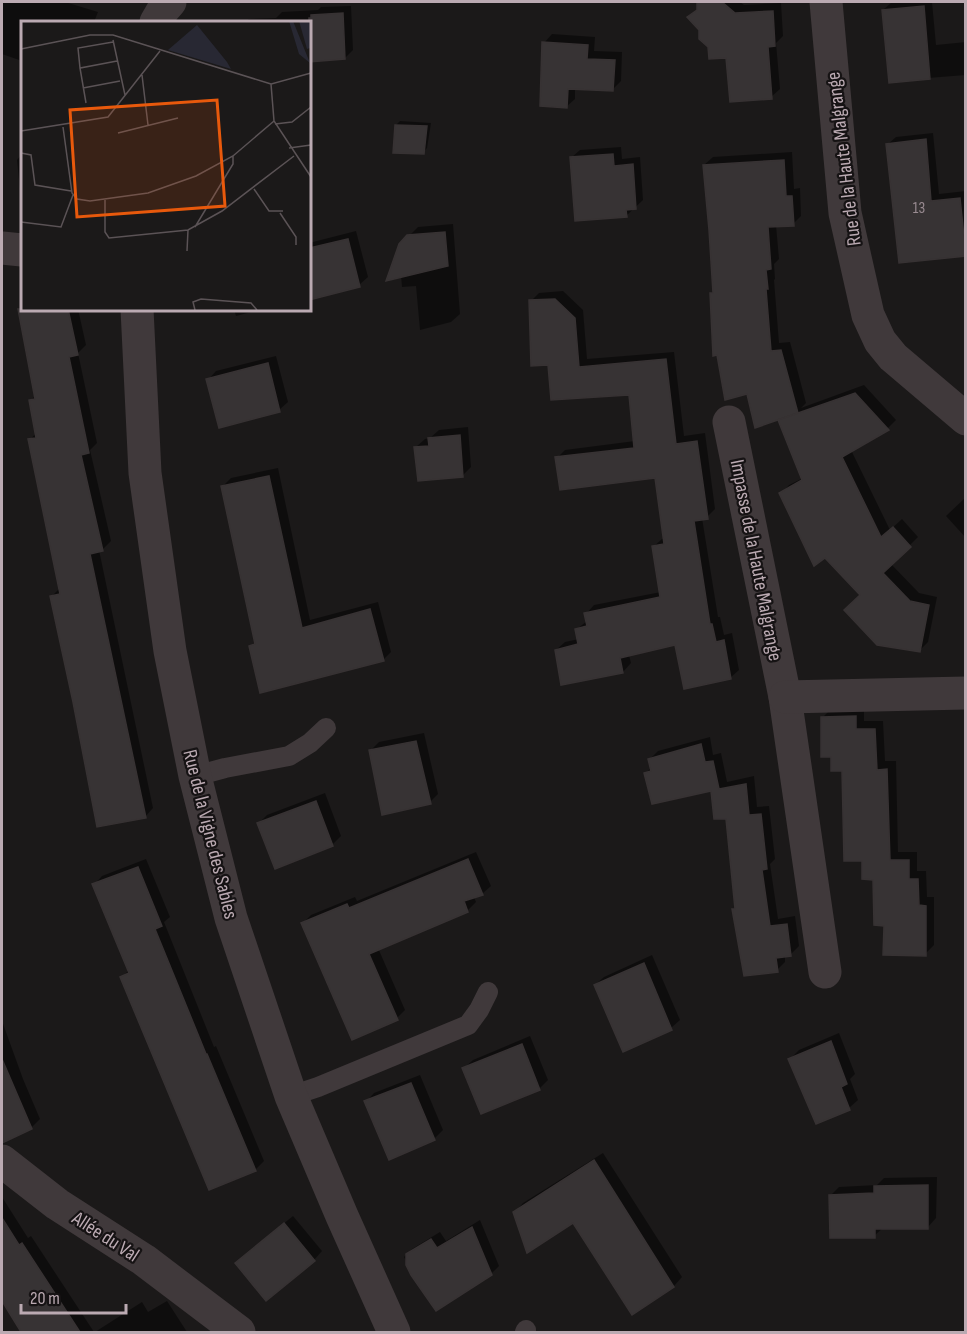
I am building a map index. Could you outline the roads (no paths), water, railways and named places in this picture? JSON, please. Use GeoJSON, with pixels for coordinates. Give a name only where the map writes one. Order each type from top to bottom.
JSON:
{"type":"FeatureCollection","features":[{"type":"Feature","properties":{"kind":"street"},"geometry":{"type":"LineString","coordinates":[[157,21],[170,2]]}},
{"type":"Feature","properties":{"kind":"street","name":"Rue de la Haute Malgrange"},"geometry":{"type":"LineString","coordinates":[[826,2],[845,213],[868,315],[880,340],[893,357],[966,419]]}},
{"type":"Feature","properties":{"kind":"street"},"geometry":{"type":"LineString","coordinates":[[2,248],[21,250]]}},
{"type":"Feature","properties":{"kind":"street","name":"Rue de la Vigne des Sables"},"geometry":{"type":"LineString","coordinates":[[137,310],[145,474],[170,651],[195,776],[231,918],[291,1096],[394,1332]]}},
{"type":"Feature","properties":{"kind":"street","name":"Impasse de la Haute Malgrange"},"geometry":{"type":"LineString","coordinates":[[729,422],[785,698],[825,972]]}},
{"type":"Feature","properties":{"kind":"street"},"geometry":{"type":"LineString","coordinates":[[785,698],[966,693]]}},
{"type":"Feature","properties":{"kind":"street","name":"Allée du Val"},"geometry":{"type":"LineString","coordinates":[[2,1161],[57,1204],[144,1260],[239,1332]]}},
{"type":"Feature","properties":{"kind":"lane"},"geometry":{"type":"LineString","coordinates":[[195,776],[289,756],[310,743],[326,728]]}},
{"type":"Feature","properties":{"kind":"lane"},"geometry":{"type":"LineString","coordinates":[[291,1096],[468,1025],[488,992]]}}]}
